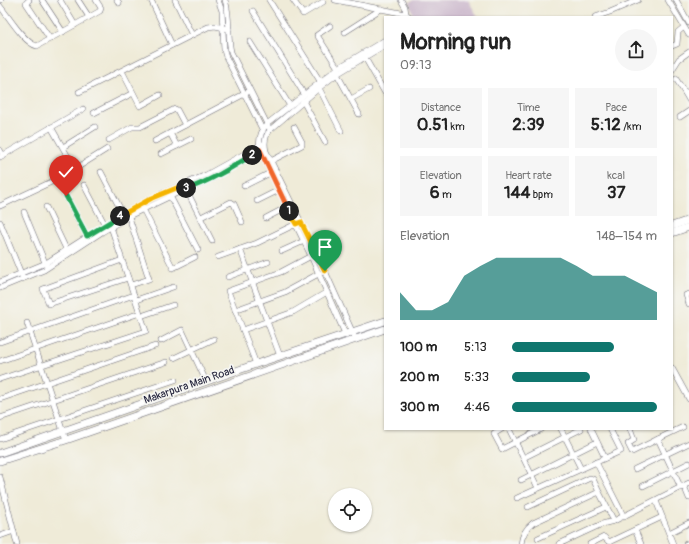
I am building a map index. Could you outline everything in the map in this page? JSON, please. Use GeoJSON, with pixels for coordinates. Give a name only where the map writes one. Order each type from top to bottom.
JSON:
{"type":"FeatureCollection","features":[{"type":"Feature","properties":{"kind":"highway"},"geometry":{"type":"LineString","coordinates":[[673,226],[689,220]]}},
{"type":"Feature","properties":{"kind":"highway"},"geometry":{"type":"LineString","coordinates":[[673,233],[689,227]]}},
{"type":"Feature","properties":{"kind":"highway","name":"Makarpura Main Road"},"geometry":{"type":"LineString","coordinates":[[0,453],[206,381],[384,321]]}},
{"type":"Feature","properties":{"kind":"highway","name":"Makarpura Main Road"},"geometry":{"type":"LineString","coordinates":[[0,461],[66,440],[384,329]]}},
{"type":"Feature","properties":{"kind":"street"},"geometry":{"type":"LineString","coordinates":[[29,0],[26,3],[50,39]]}},
{"type":"Feature","properties":{"kind":"street"},"geometry":{"type":"LineString","coordinates":[[42,0],[63,32]]}},
{"type":"Feature","properties":{"kind":"street"},"geometry":{"type":"LineString","coordinates":[[60,0],[75,25]]}},
{"type":"Feature","properties":{"kind":"street"},"geometry":{"type":"LineString","coordinates":[[78,0],[89,17]]}},
{"type":"Feature","properties":{"kind":"street"},"geometry":{"type":"LineString","coordinates":[[0,6],[24,37],[37,46],[101,9],[96,0]]}},
{"type":"Feature","properties":{"kind":"street"},"geometry":{"type":"LineString","coordinates":[[151,0],[172,45]]}},
{"type":"Feature","properties":{"kind":"street"},"geometry":{"type":"LineString","coordinates":[[175,0],[192,35]]}},
{"type":"Feature","properties":{"kind":"street"},"geometry":{"type":"LineString","coordinates":[[218,0],[222,11],[224,50],[262,130],[266,135]]}},
{"type":"Feature","properties":{"kind":"street"},"geometry":{"type":"LineString","coordinates":[[225,0],[229,15],[231,48],[239,68],[270,130]]}},
{"type":"Feature","properties":{"kind":"street"},"geometry":{"type":"LineString","coordinates":[[269,0],[320,81]]}},
{"type":"Feature","properties":{"kind":"street"},"geometry":{"type":"LineString","coordinates":[[293,0],[303,14],[323,2]]}},
{"type":"Feature","properties":{"kind":"street"},"geometry":{"type":"LineString","coordinates":[[335,0],[408,15]]}},
{"type":"Feature","properties":{"kind":"street"},"geometry":{"type":"LineString","coordinates":[[401,0],[408,15]]}},
{"type":"Feature","properties":{"kind":"street"},"geometry":{"type":"LineString","coordinates":[[598,16],[638,0]]}},
{"type":"Feature","properties":{"kind":"street"},"geometry":{"type":"LineString","coordinates":[[668,0],[689,35]]}},
{"type":"Feature","properties":{"kind":"street"},"geometry":{"type":"LineString","coordinates":[[676,0],[689,22]]}},
{"type":"Feature","properties":{"kind":"street"},"geometry":{"type":"LineString","coordinates":[[345,32],[381,9]]}},
{"type":"Feature","properties":{"kind":"street"},"geometry":{"type":"LineString","coordinates":[[252,11],[304,94]]}},
{"type":"Feature","properties":{"kind":"street"},"geometry":{"type":"LineString","coordinates":[[79,92],[208,27],[215,26],[229,29]]}},
{"type":"Feature","properties":{"kind":"street"},"geometry":{"type":"LineString","coordinates":[[330,26],[317,35],[338,68]]}},
{"type":"Feature","properties":{"kind":"street"},"geometry":{"type":"LineString","coordinates":[[673,46],[677,44],[678,32],[684,27]]}},
{"type":"Feature","properties":{"kind":"street"},"geometry":{"type":"LineString","coordinates":[[356,340],[349,333],[327,292],[304,241],[298,223],[265,145],[266,135],[270,130],[303,101],[337,74],[384,41]]}},
{"type":"Feature","properties":{"kind":"street"},"geometry":{"type":"LineString","coordinates":[[250,42],[290,106]]}},
{"type":"Feature","properties":{"kind":"street"},"geometry":{"type":"LineString","coordinates":[[348,343],[349,333],[325,271],[298,223],[287,207],[259,148],[262,130],[267,124],[338,68],[384,46]]}},
{"type":"Feature","properties":{"kind":"street"},"geometry":{"type":"LineString","coordinates":[[673,68],[679,59],[689,52]]}},
{"type":"Feature","properties":{"kind":"street"},"geometry":{"type":"LineString","coordinates":[[364,56],[384,91]]}},
{"type":"Feature","properties":{"kind":"street"},"geometry":{"type":"LineString","coordinates":[[233,71],[239,68]]}},
{"type":"Feature","properties":{"kind":"street"},"geometry":{"type":"LineString","coordinates":[[122,71],[140,106],[160,95]]}},
{"type":"Feature","properties":{"kind":"street"},"geometry":{"type":"LineString","coordinates":[[337,74],[359,114]]}},
{"type":"Feature","properties":{"kind":"street"},"geometry":{"type":"LineString","coordinates":[[676,79],[687,92],[689,100]]}},
{"type":"Feature","properties":{"kind":"street"},"geometry":{"type":"LineString","coordinates":[[319,88],[341,131]]}},
{"type":"Feature","properties":{"kind":"street"},"geometry":{"type":"LineString","coordinates":[[351,99],[369,89]]}},
{"type":"Feature","properties":{"kind":"street"},"geometry":{"type":"LineString","coordinates":[[155,141],[250,90]]}},
{"type":"Feature","properties":{"kind":"street"},"geometry":{"type":"LineString","coordinates":[[94,113],[133,93]]}},
{"type":"Feature","properties":{"kind":"street"},"geometry":{"type":"LineString","coordinates":[[303,101],[325,142]]}},
{"type":"Feature","properties":{"kind":"street"},"geometry":{"type":"LineString","coordinates":[[0,150],[1,156],[83,109]]}},
{"type":"Feature","properties":{"kind":"street"},"geometry":{"type":"LineString","coordinates":[[109,140],[132,127],[140,127],[175,109],[185,125]]}},
{"type":"Feature","properties":{"kind":"street"},"geometry":{"type":"LineString","coordinates":[[680,117],[689,111]]}},
{"type":"Feature","properties":{"kind":"street"},"geometry":{"type":"LineString","coordinates":[[51,127],[75,169]]}},
{"type":"Feature","properties":{"kind":"street"},"geometry":{"type":"LineString","coordinates":[[63,147],[95,127]]}},
{"type":"Feature","properties":{"kind":"street"},"geometry":{"type":"LineString","coordinates":[[271,161],[302,144],[294,127]]}},
{"type":"Feature","properties":{"kind":"street"},"geometry":{"type":"LineString","coordinates":[[170,133],[177,146]]}},
{"type":"Feature","properties":{"kind":"street"},"geometry":{"type":"LineString","coordinates":[[161,154],[191,139]]}},
{"type":"Feature","properties":{"kind":"street"},"geometry":{"type":"LineString","coordinates":[[0,288],[47,265],[87,236],[123,214],[186,187],[215,177],[265,145]]}},
{"type":"Feature","properties":{"kind":"street"},"geometry":{"type":"LineString","coordinates":[[0,206],[64,176],[107,149]]}},
{"type":"Feature","properties":{"kind":"street"},"geometry":{"type":"LineString","coordinates":[[101,172],[123,214]]}},
{"type":"Feature","properties":{"kind":"street"},"geometry":{"type":"LineString","coordinates":[[244,186],[270,173]]}},
{"type":"Feature","properties":{"kind":"street"},"geometry":{"type":"LineString","coordinates":[[84,185],[105,225]]}},
{"type":"Feature","properties":{"kind":"street"},"geometry":{"type":"LineString","coordinates":[[67,251],[143,209],[153,201],[170,196],[186,187]]}},
{"type":"Feature","properties":{"kind":"street"},"geometry":{"type":"LineString","coordinates":[[186,187],[212,241]]}},
{"type":"Feature","properties":{"kind":"street"},"geometry":{"type":"LineString","coordinates":[[257,201],[279,190]]}},
{"type":"Feature","properties":{"kind":"street"},"geometry":{"type":"LineString","coordinates":[[66,196],[87,236]]}},
{"type":"Feature","properties":{"kind":"street"},"geometry":{"type":"LineString","coordinates":[[170,196],[198,250]]}},
{"type":"Feature","properties":{"kind":"street"},"geometry":{"type":"LineString","coordinates":[[201,218],[231,202],[234,204],[242,222]]}},
{"type":"Feature","properties":{"kind":"street"},"geometry":{"type":"LineString","coordinates":[[46,207],[67,251]]}},
{"type":"Feature","properties":{"kind":"street"},"geometry":{"type":"LineString","coordinates":[[266,218],[287,207]]}},
{"type":"Feature","properties":{"kind":"street"},"geometry":{"type":"LineString","coordinates":[[143,209],[173,268],[195,257]]}},
{"type":"Feature","properties":{"kind":"street"},"geometry":{"type":"LineString","coordinates":[[24,212],[47,265]]}},
{"type":"Feature","properties":{"kind":"street"},"geometry":{"type":"LineString","coordinates":[[129,217],[149,278],[131,285]]}},
{"type":"Feature","properties":{"kind":"street"},"geometry":{"type":"LineString","coordinates":[[0,222],[22,276]]}},
{"type":"Feature","properties":{"kind":"street"},"geometry":{"type":"LineString","coordinates":[[218,257],[275,235],[298,223]]}},
{"type":"Feature","properties":{"kind":"street"},"geometry":{"type":"LineString","coordinates":[[0,379],[146,331],[111,227]]}},
{"type":"Feature","properties":{"kind":"street"},"geometry":{"type":"LineString","coordinates":[[282,251],[304,241]]}},
{"type":"Feature","properties":{"kind":"street"},"geometry":{"type":"LineString","coordinates":[[240,249],[280,356]]}},
{"type":"Feature","properties":{"kind":"street"},"geometry":{"type":"LineString","coordinates":[[256,364],[228,291],[281,272],[311,256]]}},
{"type":"Feature","properties":{"kind":"street"},"geometry":{"type":"LineString","coordinates":[[122,260],[43,289],[49,304],[128,278]]}},
{"type":"Feature","properties":{"kind":"street"},"geometry":{"type":"LineString","coordinates":[[228,277],[268,262]]}},
{"type":"Feature","properties":{"kind":"street"},"geometry":{"type":"LineString","coordinates":[[235,310],[285,292],[325,271]]}},
{"type":"Feature","properties":{"kind":"street"},"geometry":{"type":"LineString","coordinates":[[0,282],[22,276]]}},
{"type":"Feature","properties":{"kind":"street"},"geometry":{"type":"LineString","coordinates":[[0,342],[135,297],[173,287]]}},
{"type":"Feature","properties":{"kind":"street"},"geometry":{"type":"LineString","coordinates":[[243,330],[293,312],[327,292]]}},
{"type":"Feature","properties":{"kind":"street"},"geometry":{"type":"LineString","coordinates":[[689,294],[686,295],[689,304]]}},
{"type":"Feature","properties":{"kind":"street"},"geometry":{"type":"LineString","coordinates":[[0,361],[173,305]]}},
{"type":"Feature","properties":{"kind":"street"},"geometry":{"type":"LineString","coordinates":[[26,323],[66,440]]}},
{"type":"Feature","properties":{"kind":"street"},"geometry":{"type":"LineString","coordinates":[[161,341],[182,330],[206,381]]}},
{"type":"Feature","properties":{"kind":"street"},"geometry":{"type":"LineString","coordinates":[[174,358],[214,339]]}},
{"type":"Feature","properties":{"kind":"street"},"geometry":{"type":"LineString","coordinates":[[0,399],[156,346]]}},
{"type":"Feature","properties":{"kind":"street"},"geometry":{"type":"LineString","coordinates":[[0,418],[166,362]]}},
{"type":"Feature","properties":{"kind":"street"},"geometry":{"type":"LineString","coordinates":[[673,370],[689,398]]}},
{"type":"Feature","properties":{"kind":"street"},"geometry":{"type":"LineString","coordinates":[[0,439],[175,380]]}},
{"type":"Feature","properties":{"kind":"street"},"geometry":{"type":"LineString","coordinates":[[630,430],[634,440],[628,444],[632,452],[683,427]]}},
{"type":"Feature","properties":{"kind":"street"},"geometry":{"type":"LineString","coordinates":[[500,430],[494,434],[501,449],[539,430]]}},
{"type":"Feature","properties":{"kind":"street"},"geometry":{"type":"LineString","coordinates":[[509,430],[538,488]]}},
{"type":"Feature","properties":{"kind":"street"},"geometry":{"type":"LineString","coordinates":[[561,430],[581,469]]}},
{"type":"Feature","properties":{"kind":"street"},"geometry":{"type":"LineString","coordinates":[[524,458],[579,430]]}},
{"type":"Feature","properties":{"kind":"street"},"geometry":{"type":"LineString","coordinates":[[591,430],[605,458]]}},
{"type":"Feature","properties":{"kind":"street"},"geometry":{"type":"LineString","coordinates":[[517,498],[621,451],[610,430]]}},
{"type":"Feature","properties":{"kind":"street"},"geometry":{"type":"LineString","coordinates":[[658,439],[673,471],[689,498]]}},
{"type":"Feature","properties":{"kind":"street"},"geometry":{"type":"LineString","coordinates":[[521,480],[597,442]]}},
{"type":"Feature","properties":{"kind":"street"},"geometry":{"type":"LineString","coordinates":[[635,469],[689,443]]}},
{"type":"Feature","properties":{"kind":"street"},"geometry":{"type":"LineString","coordinates":[[596,462],[624,517]]}},
{"type":"Feature","properties":{"kind":"street"},"geometry":{"type":"LineString","coordinates":[[643,486],[689,463]]}},
{"type":"Feature","properties":{"kind":"street"},"geometry":{"type":"LineString","coordinates":[[0,477],[2,493],[17,544]]}},
{"type":"Feature","properties":{"kind":"street"},"geometry":{"type":"LineString","coordinates":[[528,507],[590,478],[593,479],[614,522]]}},
{"type":"Feature","properties":{"kind":"street"},"geometry":{"type":"LineString","coordinates":[[559,544],[602,524],[614,522],[689,483]]}},
{"type":"Feature","properties":{"kind":"street"},"geometry":{"type":"LineString","coordinates":[[521,544],[525,531],[533,523],[599,492]]}},
{"type":"Feature","properties":{"kind":"street"},"geometry":{"type":"LineString","coordinates":[[656,501],[673,544]]}},
{"type":"Feature","properties":{"kind":"street"},"geometry":{"type":"LineString","coordinates":[[538,538],[606,507]]}},
{"type":"Feature","properties":{"kind":"street"},"geometry":{"type":"LineString","coordinates":[[590,544],[604,537],[609,542],[662,517]]}},
{"type":"Feature","properties":{"kind":"street"},"geometry":{"type":"LineString","coordinates":[[669,533],[689,523]]}},
{"type":"Feature","properties":{"kind":"street"},"geometry":{"type":"LineString","coordinates":[[635,530],[641,544]]}},
{"type":"Feature","properties":{"kind":"street"},"geometry":{"type":"LineString","coordinates":[[0,536],[14,531]]}},
{"type":"Feature","properties":{"kind":"shaded area"},"geometry":{"type":"Polygon","coordinates":[[[414,0],[468,0],[477,16],[414,16],[409,2],[414,0]]]}},
{"type":"Feature","properties":{"kind":"route"},"geometry":{"type":"LineString","coordinates":[[66,196],[87,236],[152,198],[184,185],[187,189],[205,182],[260,150],[296,224],[301,222],[325,271]]}}]}
